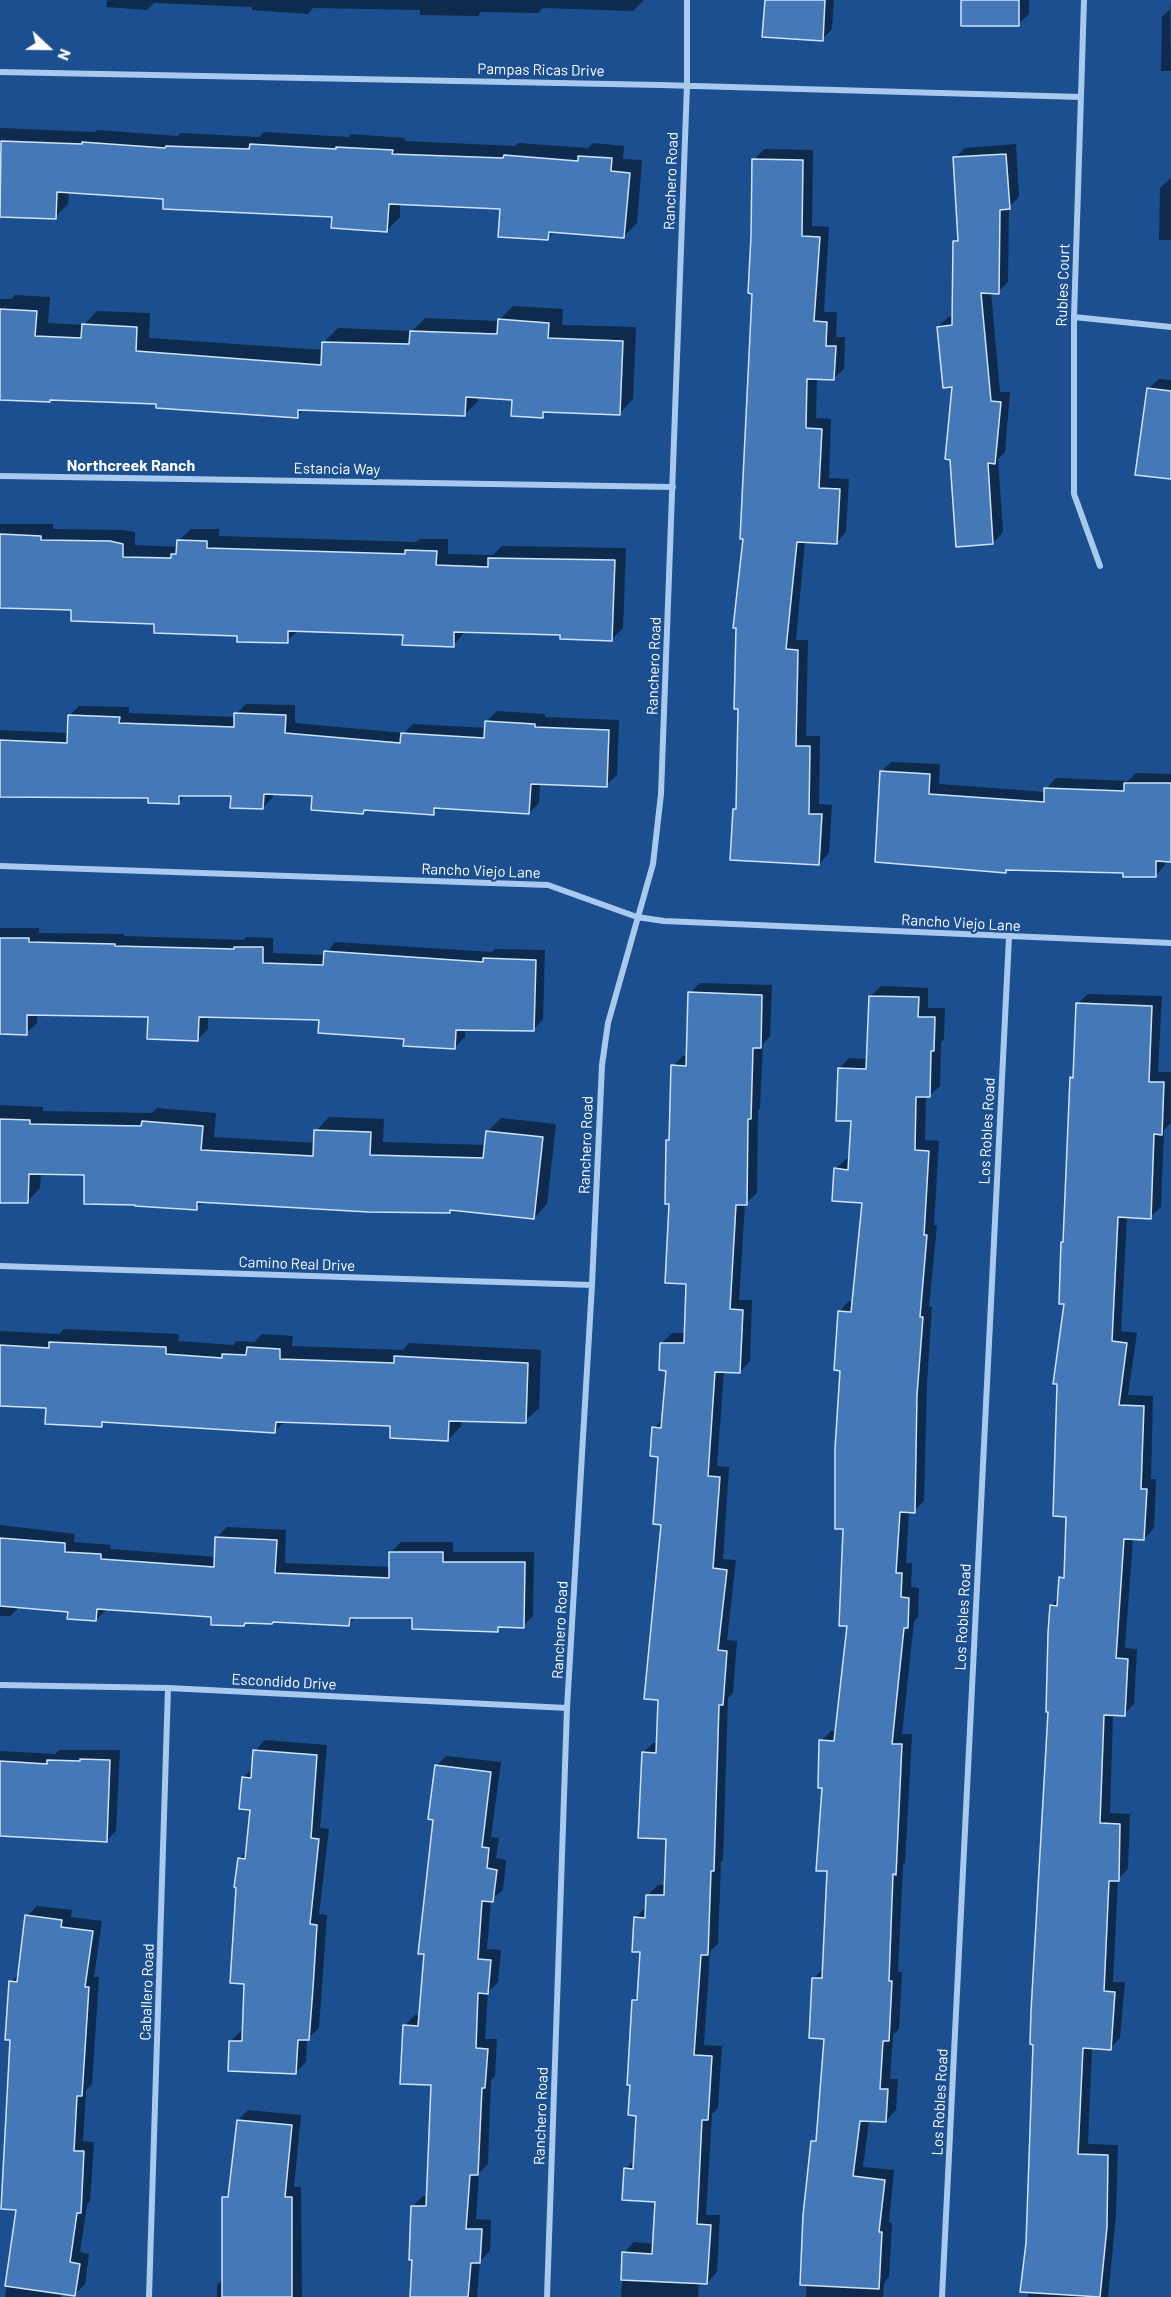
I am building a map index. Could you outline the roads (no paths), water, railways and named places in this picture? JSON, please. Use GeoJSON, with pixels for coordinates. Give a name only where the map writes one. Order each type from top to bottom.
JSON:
{"type":"FeatureCollection","features":[{"type":"Feature","properties":{"kind":"street","name":"Ranchero Road"},"geometry":{"type":"LineString","coordinates":[[547,2297],[567,1708],[604,1046],[653,864],[662,794],[687,85],[687,0]]}},
{"type":"Feature","properties":{"kind":"street","name":"Rubles Court"},"geometry":{"type":"LineString","coordinates":[[1084,0],[1074,317],[1074,494],[1100,566]]}},
{"type":"Feature","properties":{"kind":"street","name":"Pampas Ricas Drive"},"geometry":{"type":"LineString","coordinates":[[0,72],[687,85],[1081,98]]}},
{"type":"Feature","properties":{"kind":"street"},"geometry":{"type":"LineString","coordinates":[[1074,317],[1171,327]]}},
{"type":"Feature","properties":{"kind":"street","name":"Estancia Way"},"geometry":{"type":"LineString","coordinates":[[0,476],[673,487]]}},
{"type":"Feature","properties":{"kind":"street","name":"Rancho Viejo Lane"},"geometry":{"type":"LineString","coordinates":[[0,866],[548,885],[637,917],[664,921],[1171,943]]}},
{"type":"Feature","properties":{"kind":"street","name":"Los Robles Road"},"geometry":{"type":"LineString","coordinates":[[942,2297],[1009,937]]}},
{"type":"Feature","properties":{"kind":"street","name":"Camino Real Drive"},"geometry":{"type":"LineString","coordinates":[[0,1266],[592,1285]]}},
{"type":"Feature","properties":{"kind":"street","name":"Escondido Drive"},"geometry":{"type":"LineString","coordinates":[[0,1684],[168,1688],[567,1708]]}},
{"type":"Feature","properties":{"kind":"street","name":"Caballero Road"},"geometry":{"type":"LineString","coordinates":[[149,2297],[168,1688]]}},
{"type":"Feature","properties":{"kind":"district","name":"Northcreek Ranch"},"geometry":{"type":"Point","coordinates":[131,466]}}]}
